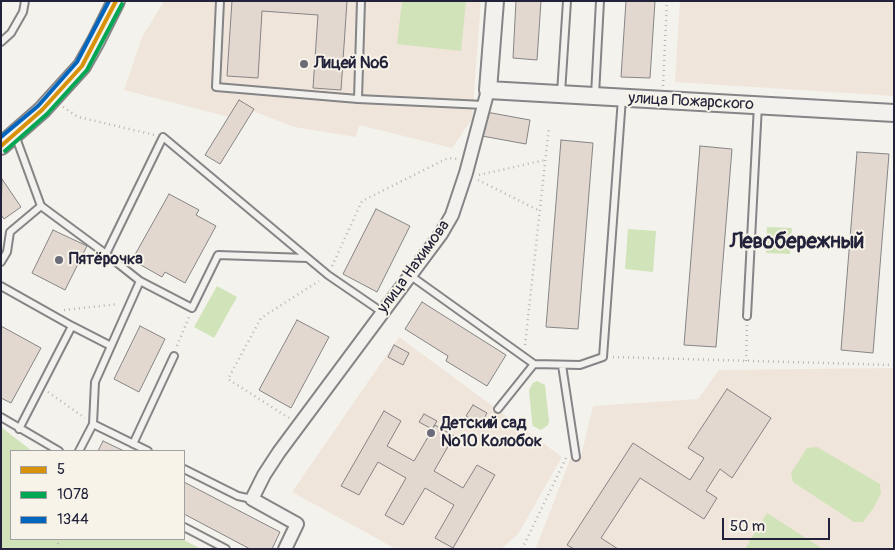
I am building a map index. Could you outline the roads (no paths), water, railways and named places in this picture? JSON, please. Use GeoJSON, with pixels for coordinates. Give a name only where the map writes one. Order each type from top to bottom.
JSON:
{"type":"FeatureCollection","features":[{"type":"Feature","properties":{"kind":"street"},"geometry":{"type":"LineString","coordinates":[[1,146],[54,97],[82,66],[116,1]]}},
{"type":"Feature","properties":{"kind":"street","name":"улица Нахимова"},"geometry":{"type":"LineString","coordinates":[[252,499],[264,475],[299,424],[442,234],[452,215],[466,173],[486,97],[495,1]]}},
{"type":"Feature","properties":{"kind":"street","name":"улица Пожарского"},"geometry":{"type":"LineString","coordinates":[[486,97],[561,94],[894,113]]}},
{"type":"Feature","properties":{"kind":"street"},"geometry":{"type":"LineString","coordinates":[[252,499],[297,524],[285,549]]}},
{"type":"Feature","properties":{"kind":"lane"},"geometry":{"type":"LineString","coordinates":[[1,42],[11,33],[23,12],[25,1]]}},
{"type":"Feature","properties":{"kind":"lane"},"geometry":{"type":"LineString","coordinates":[[220,1],[216,87],[358,99],[486,97]]}},
{"type":"Feature","properties":{"kind":"lane"},"geometry":{"type":"LineString","coordinates":[[358,99],[362,1]]}},
{"type":"Feature","properties":{"kind":"lane"},"geometry":{"type":"LineString","coordinates":[[561,94],[567,1]]}},
{"type":"Feature","properties":{"kind":"lane"},"geometry":{"type":"LineString","coordinates":[[595,96],[600,1]]}},
{"type":"Feature","properties":{"kind":"lane"},"geometry":{"type":"LineString","coordinates":[[411,276],[534,364],[580,365],[603,357],[622,98]]}},
{"type":"Feature","properties":{"kind":"lane"},"geometry":{"type":"LineString","coordinates":[[747,316],[758,105]]}},
{"type":"Feature","properties":{"kind":"lane"},"geometry":{"type":"LineString","coordinates":[[15,135],[40,206],[140,281],[192,308],[218,255],[308,258]]}},
{"type":"Feature","properties":{"kind":"lane"},"geometry":{"type":"LineString","coordinates":[[106,254],[164,136],[328,275],[382,312]]}},
{"type":"Feature","properties":{"kind":"lane"},"geometry":{"type":"LineString","coordinates":[[1,262],[7,252],[10,232],[40,206]]}},
{"type":"Feature","properties":{"kind":"lane"},"geometry":{"type":"LineString","coordinates":[[80,450],[93,424],[95,382],[140,281]]}},
{"type":"Feature","properties":{"kind":"lane"},"geometry":{"type":"LineString","coordinates":[[1,286],[111,346]]}},
{"type":"Feature","properties":{"kind":"lane"},"geometry":{"type":"LineString","coordinates":[[19,429],[72,326]]}},
{"type":"Feature","properties":{"kind":"lane"},"geometry":{"type":"LineString","coordinates":[[133,444],[174,356]]}},
{"type":"Feature","properties":{"kind":"lane"},"geometry":{"type":"LineString","coordinates":[[498,410],[534,364]]}},
{"type":"Feature","properties":{"kind":"lane"},"geometry":{"type":"LineString","coordinates":[[562,364],[575,453]]}},
{"type":"Feature","properties":{"kind":"lane"},"geometry":{"type":"LineString","coordinates":[[1,417],[57,450]]}},
{"type":"Feature","properties":{"kind":"lane"},"geometry":{"type":"LineString","coordinates":[[93,424],[146,450]]}},
{"type":"Feature","properties":{"kind":"lane"},"geometry":{"type":"LineString","coordinates":[[185,470],[238,496],[252,499]]}},
{"type":"Feature","properties":{"kind":"lane"},"geometry":{"type":"LineString","coordinates":[[185,528],[226,549]]}},
{"type":"Feature","properties":{"kind":"place","name":"Лицей №6"},"geometry":{"type":"Point","coordinates":[304,64]}},
{"type":"Feature","properties":{"kind":"place","name":"Пятёрочка"},"geometry":{"type":"Point","coordinates":[59,260]}},
{"type":"Feature","properties":{"kind":"place","name":"Детский сад №10 Колобок"},"geometry":{"type":"Point","coordinates":[431,433]}},
{"type":"Feature","properties":{"kind":"district","name":"Левобережный"},"geometry":{"type":"Point","coordinates":[797,243]}}]}
